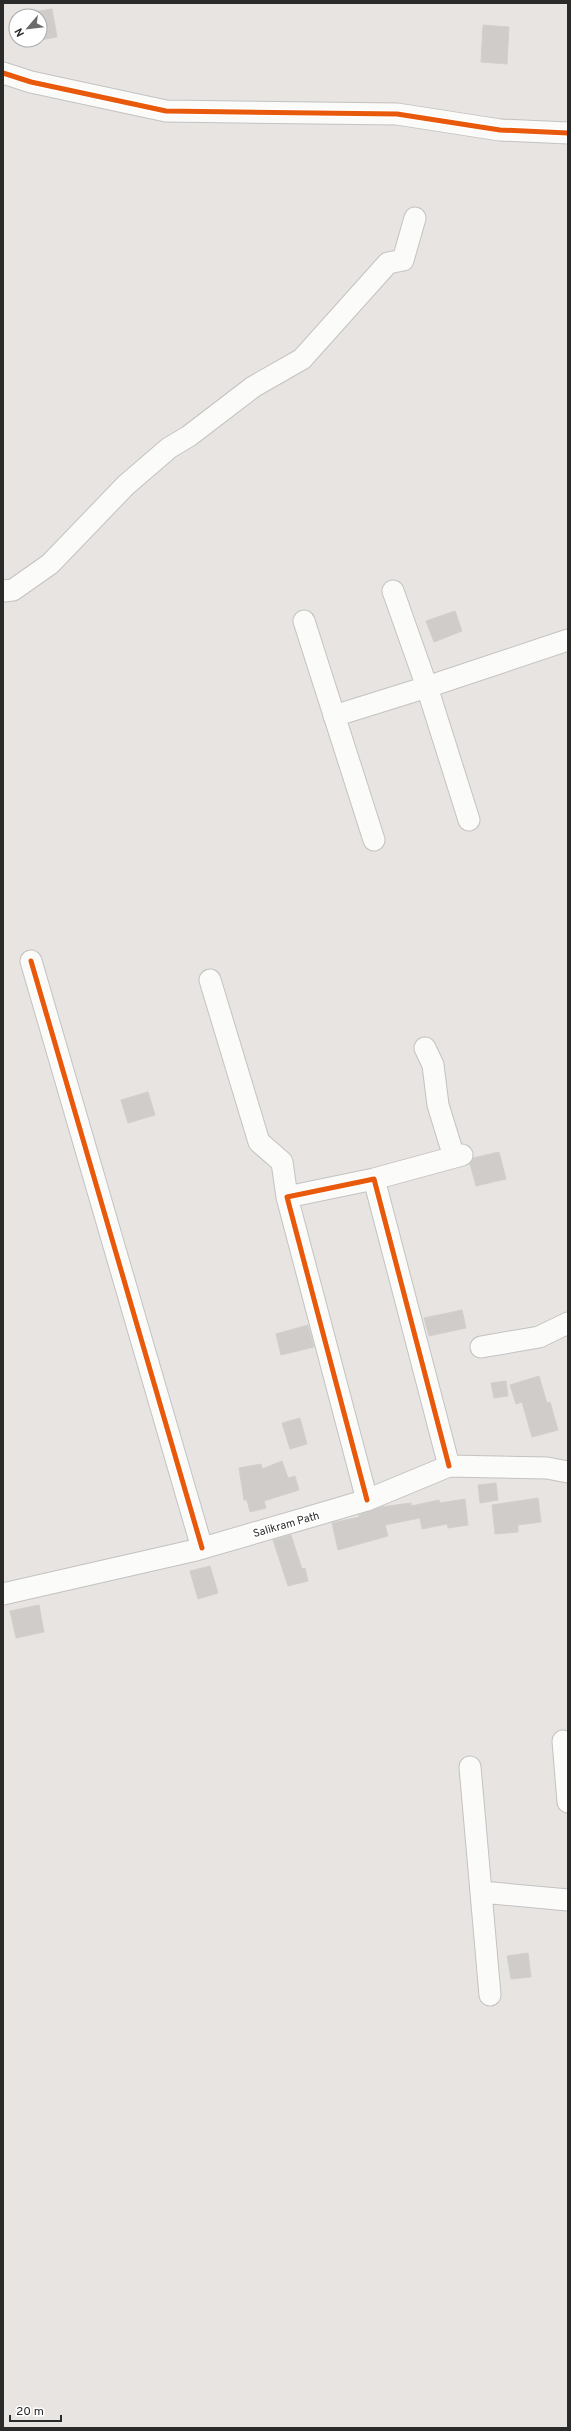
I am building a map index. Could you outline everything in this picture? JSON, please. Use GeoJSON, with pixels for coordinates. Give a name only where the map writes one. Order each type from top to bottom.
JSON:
{"type":"FeatureCollection","features":[{"type":"Feature","properties":{"kind":"street"},"geometry":{"type":"LineString","coordinates":[[3,73],[32,82],[166,111],[397,114],[500,130],[568,133]]}},
{"type":"Feature","properties":{"kind":"street"},"geometry":{"type":"LineString","coordinates":[[3,591],[13,590],[50,564],[126,485],[169,448],[189,436],[253,387],[302,359],[388,263],[403,260],[415,218]]}},
{"type":"Feature","properties":{"kind":"street"},"geometry":{"type":"LineString","coordinates":[[393,591],[427,687],[469,820]]}},
{"type":"Feature","properties":{"kind":"street"},"geometry":{"type":"LineString","coordinates":[[304,621],[374,840]]}},
{"type":"Feature","properties":{"kind":"street"},"geometry":{"type":"LineString","coordinates":[[334,716],[568,640]]}},
{"type":"Feature","properties":{"kind":"street"},"geometry":{"type":"LineString","coordinates":[[31,961],[202,1548]]}},
{"type":"Feature","properties":{"kind":"street"},"geometry":{"type":"LineString","coordinates":[[210,980],[259,1142],[282,1162],[287,1198],[367,1500]]}},
{"type":"Feature","properties":{"kind":"street"},"geometry":{"type":"LineString","coordinates":[[287,1198],[374,1179],[458,1156],[438,1105],[433,1065],[426,1048]]}},
{"type":"Feature","properties":{"kind":"street"},"geometry":{"type":"LineString","coordinates":[[374,1179],[449,1466]]}},
{"type":"Feature","properties":{"kind":"street"},"geometry":{"type":"LineString","coordinates":[[481,1347],[539,1337],[568,1323]]}},
{"type":"Feature","properties":{"kind":"street","name":"Salikram Path"},"geometry":{"type":"LineString","coordinates":[[3,1594],[117,1569],[202,1548],[367,1500],[449,1466],[547,1468],[568,1472]]}},
{"type":"Feature","properties":{"kind":"street"},"geometry":{"type":"LineString","coordinates":[[563,1741],[568,1802]]}},
{"type":"Feature","properties":{"kind":"street"},"geometry":{"type":"LineString","coordinates":[[470,1767],[490,1995]]}},
{"type":"Feature","properties":{"kind":"street"},"geometry":{"type":"LineString","coordinates":[[481,1892],[568,1900]]}},
{"type":"Feature","properties":{"kind":"building"},"geometry":{"type":"Polygon","coordinates":[[[52,9],[57,37],[48,39],[48,10],[52,9]]]}},
{"type":"Feature","properties":{"kind":"building"},"geometry":{"type":"Polygon","coordinates":[[[483,25],[509,27],[507,64],[481,62],[483,25]]]}},
{"type":"Feature","properties":{"kind":"building"},"geometry":{"type":"Polygon","coordinates":[[[455,611],[462,631],[434,642],[426,621],[455,611]]]}},
{"type":"Feature","properties":{"kind":"building"},"geometry":{"type":"Polygon","coordinates":[[[148,1092],[155,1115],[128,1123],[121,1100],[148,1092]]]}},
{"type":"Feature","properties":{"kind":"building"},"geometry":{"type":"Polygon","coordinates":[[[499,1152],[506,1179],[476,1186],[470,1164],[473,1158],[499,1152]]]}},
{"type":"Feature","properties":{"kind":"building"},"geometry":{"type":"Polygon","coordinates":[[[462,1310],[466,1328],[429,1336],[424,1318],[462,1310]]]}},
{"type":"Feature","properties":{"kind":"building"},"geometry":{"type":"Polygon","coordinates":[[[308,1325],[314,1347],[281,1355],[276,1334],[308,1325]]]}},
{"type":"Feature","properties":{"kind":"building"},"geometry":{"type":"Polygon","coordinates":[[[539,1376],[547,1403],[550,1402],[558,1430],[532,1437],[522,1402],[516,1404],[510,1385],[539,1376]]]}},
{"type":"Feature","properties":{"kind":"building"},"geometry":{"type":"Polygon","coordinates":[[[506,1381],[508,1396],[494,1398],[491,1383],[506,1381]]]}},
{"type":"Feature","properties":{"kind":"building"},"geometry":{"type":"Polygon","coordinates":[[[300,1418],[307,1444],[290,1449],[282,1423],[300,1418]]]}},
{"type":"Feature","properties":{"kind":"building"},"geometry":{"type":"Polygon","coordinates":[[[282,1461],[288,1478],[295,1476],[299,1490],[264,1501],[266,1508],[250,1512],[247,1500],[244,1500],[239,1468],[261,1464],[262,1469],[282,1461]]]}},
{"type":"Feature","properties":{"kind":"building"},"geometry":{"type":"Polygon","coordinates":[[[496,1483],[498,1500],[480,1503],[478,1485],[496,1483]]]}},
{"type":"Feature","properties":{"kind":"building"},"geometry":{"type":"Polygon","coordinates":[[[538,1498],[541,1522],[518,1525],[518,1532],[495,1534],[492,1505],[538,1498]]]}},
{"type":"Feature","properties":{"kind":"building"},"geometry":{"type":"Polygon","coordinates":[[[465,1499],[468,1525],[448,1528],[447,1524],[422,1529],[420,1518],[385,1525],[388,1536],[338,1550],[332,1523],[359,1517],[359,1515],[381,1507],[411,1503],[411,1506],[439,1500],[440,1503],[465,1499]]]}},
{"type":"Feature","properties":{"kind":"building"},"geometry":{"type":"Polygon","coordinates":[[[291,1535],[302,1569],[305,1568],[308,1581],[288,1586],[273,1540],[291,1535]]]}},
{"type":"Feature","properties":{"kind":"building"},"geometry":{"type":"Polygon","coordinates":[[[210,1566],[218,1593],[198,1599],[190,1571],[210,1566]]]}},
{"type":"Feature","properties":{"kind":"building"},"geometry":{"type":"Polygon","coordinates":[[[39,1605],[44,1632],[16,1638],[10,1611],[39,1605]]]}},
{"type":"Feature","properties":{"kind":"building"},"geometry":{"type":"Polygon","coordinates":[[[528,1953],[531,1977],[511,1979],[507,1956],[528,1953]]]}},
{"type":"Feature","properties":{"kind":"cycle path"},"geometry":{"type":"LineString","coordinates":[[3,73],[31,82],[166,111],[397,114],[500,130],[568,133]]}},
{"type":"Feature","properties":{"kind":"cycle path"},"geometry":{"type":"LineString","coordinates":[[31,961],[202,1548]]}},
{"type":"Feature","properties":{"kind":"cycle path"},"geometry":{"type":"LineString","coordinates":[[367,1500],[287,1197],[374,1179],[449,1466]]}}]}
